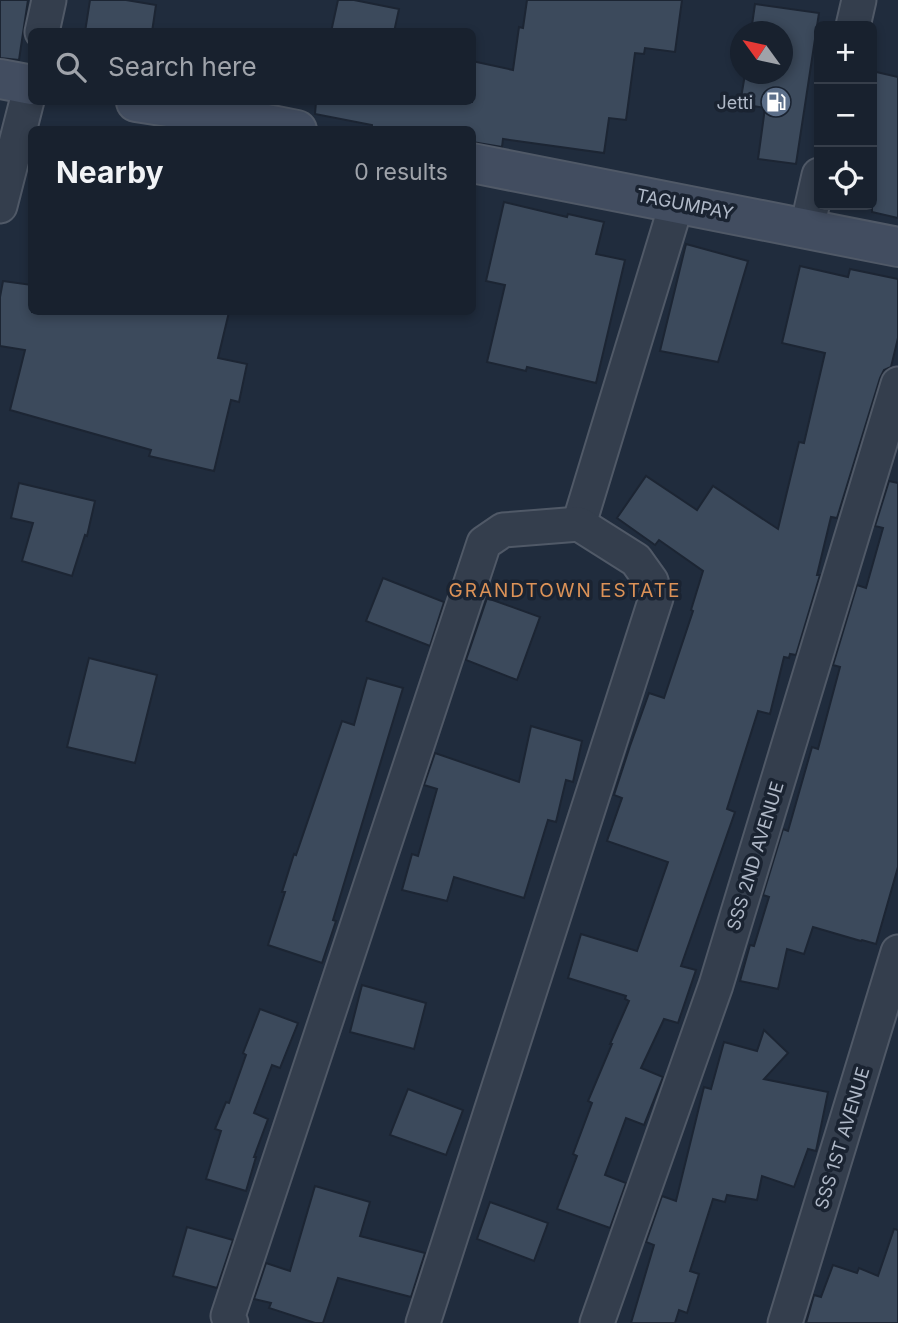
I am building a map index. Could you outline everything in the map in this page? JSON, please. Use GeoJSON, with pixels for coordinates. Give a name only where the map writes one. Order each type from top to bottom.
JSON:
{"type":"FeatureCollection","features":[{"type":"Feature","properties":{"kind":"main road"},"geometry":{"type":"LineString","coordinates":[[155,105],[277,126]]}},
{"type":"Feature","properties":{"kind":"main road","name":"TAGUMPAY"},"geometry":{"type":"LineString","coordinates":[[476,164],[898,247]]}},
{"type":"Feature","properties":{"kind":"street"},"geometry":{"type":"LineString","coordinates":[[43,28],[49,0]]}},
{"type":"Feature","properties":{"kind":"street"},"geometry":{"type":"LineString","coordinates":[[854,21],[859,0]]}},
{"type":"Feature","properties":{"kind":"street"},"geometry":{"type":"LineString","coordinates":[[0,206],[23,83]]}},
{"type":"Feature","properties":{"kind":"street"},"geometry":{"type":"LineString","coordinates":[[807,228],[814,197]]}},
{"type":"Feature","properties":{"kind":"street"},"geometry":{"type":"LineString","coordinates":[[579,523],[677,202]]}},
{"type":"Feature","properties":{"kind":"street","name":"SSS 2ND AVENUE"},"geometry":{"type":"LineString","coordinates":[[597,1323],[716,985],[898,384]]}},
{"type":"Feature","properties":{"kind":"street"},"geometry":{"type":"LineString","coordinates":[[231,1323],[228,1316],[484,543],[503,530],[579,523],[636,560],[651,581],[656,598],[423,1323]]}},
{"type":"Feature","properties":{"kind":"street","name":"SSS 1ST AVENUE"},"geometry":{"type":"LineString","coordinates":[[785,1323],[898,952]]}},
{"type":"Feature","properties":{"kind":"building"},"geometry":{"type":"Polygon","coordinates":[[[0,0],[28,0],[19,60],[0,58],[0,0]]]}},
{"type":"Feature","properties":{"kind":"building"},"geometry":{"type":"Polygon","coordinates":[[[90,0],[126,0],[156,5],[153,28],[86,28],[90,0]]]}},
{"type":"Feature","properties":{"kind":"building"},"geometry":{"type":"Polygon","coordinates":[[[338,0],[354,0],[399,9],[395,28],[332,28],[338,0]]]}},
{"type":"Feature","properties":{"kind":"building"},"geometry":{"type":"Polygon","coordinates":[[[527,0],[682,0],[675,52],[645,48],[644,54],[635,53],[626,120],[609,118],[604,153],[503,139],[502,147],[476,143],[476,126],[372,126],[315,114],[316,105],[476,105],[476,62],[513,70],[519,27],[523,28],[527,0]]]}},
{"type":"Feature","properties":{"kind":"building"},"geometry":{"type":"Polygon","coordinates":[[[755,4],[819,13],[818,21],[814,21],[814,46],[796,164],[758,159],[765,108],[740,104],[743,84],[793,84],[793,21],[753,21],[755,4]]]}},
{"type":"Feature","properties":{"kind":"building"},"geometry":{"type":"Polygon","coordinates":[[[877,72],[898,77],[898,218],[872,212],[877,210],[877,72]]]}},
{"type":"Feature","properties":{"kind":"building"},"geometry":{"type":"Polygon","coordinates":[[[504,202],[567,217],[568,214],[604,222],[596,254],[625,260],[596,383],[527,367],[526,371],[487,362],[505,285],[486,281],[504,202]]]}},
{"type":"Feature","properties":{"kind":"building"},"geometry":{"type":"Polygon","coordinates":[[[686,244],[748,261],[718,362],[660,351],[686,244]]]}},
{"type":"Feature","properties":{"kind":"building"},"geometry":{"type":"Polygon","coordinates":[[[800,266],[848,277],[850,269],[898,279],[898,338],[891,367],[884,370],[880,378],[837,518],[831,517],[817,575],[820,575],[796,655],[784,657],[770,714],[758,711],[727,809],[735,812],[681,966],[696,970],[678,1023],[664,1019],[641,1068],[663,1077],[644,1125],[626,1118],[605,1175],[626,1183],[610,1228],[557,1209],[577,1156],[573,1154],[592,1103],[588,1101],[629,1001],[625,999],[626,996],[568,978],[581,934],[637,951],[668,862],[607,841],[622,798],[614,795],[630,746],[649,693],[664,698],[693,611],[691,610],[703,571],[659,540],[655,545],[617,518],[646,476],[697,510],[713,486],[778,529],[799,442],[804,443],[825,353],[782,343],[800,266]]]}},
{"type":"Feature","properties":{"kind":"building"},"geometry":{"type":"Polygon","coordinates":[[[3,281],[28,284],[28,315],[228,315],[218,358],[247,364],[239,402],[231,400],[214,471],[149,456],[151,450],[10,410],[25,350],[0,346],[0,297],[3,281]]]}},
{"type":"Feature","properties":{"kind":"building"},"geometry":{"type":"Polygon","coordinates":[[[889,481],[898,483],[898,867],[876,944],[813,927],[804,954],[787,949],[778,989],[740,981],[750,945],[754,946],[769,897],[763,895],[783,829],[788,831],[812,747],[818,749],[840,667],[833,665],[857,585],[866,588],[883,528],[875,526],[889,481]]]}},
{"type":"Feature","properties":{"kind":"building"},"geometry":{"type":"Polygon","coordinates":[[[19,483],[95,501],[87,536],[85,535],[72,576],[22,561],[33,523],[11,518],[19,483]]]}},
{"type":"Feature","properties":{"kind":"building"},"geometry":{"type":"Polygon","coordinates":[[[383,578],[444,602],[430,646],[366,621],[383,578]]]}},
{"type":"Feature","properties":{"kind":"building"},"geometry":{"type":"Polygon","coordinates":[[[487,598],[540,617],[517,680],[466,660],[487,598]]]}},
{"type":"Feature","properties":{"kind":"building"},"geometry":{"type":"Polygon","coordinates":[[[89,658],[157,675],[135,763],[67,747],[89,658]]]}},
{"type":"Feature","properties":{"kind":"building"},"geometry":{"type":"Polygon","coordinates":[[[367,678],[403,688],[322,963],[268,945],[294,854],[296,855],[342,721],[354,725],[367,678]]]}},
{"type":"Feature","properties":{"kind":"building"},"geometry":{"type":"Polygon","coordinates":[[[531,726],[582,741],[573,782],[566,780],[556,822],[548,820],[524,898],[454,877],[447,901],[402,890],[412,854],[418,856],[437,789],[424,785],[435,753],[519,782],[531,726]]]}},
{"type":"Feature","properties":{"kind":"building"},"geometry":{"type":"Polygon","coordinates":[[[362,985],[426,1003],[414,1049],[350,1032],[362,985]]]}},
{"type":"Feature","properties":{"kind":"building"},"geometry":{"type":"Polygon","coordinates":[[[260,1009],[298,1023],[280,1068],[272,1065],[254,1113],[268,1119],[254,1157],[246,1191],[206,1179],[221,1131],[215,1129],[226,1102],[229,1103],[246,1055],[243,1053],[260,1009]]]}},
{"type":"Feature","properties":{"kind":"building"},"geometry":{"type":"Polygon","coordinates":[[[764,1030],[788,1053],[764,1079],[828,1092],[816,1151],[808,1149],[794,1187],[762,1176],[757,1200],[727,1195],[725,1202],[713,1199],[690,1271],[699,1274],[687,1313],[679,1310],[675,1323],[631,1323],[654,1245],[646,1242],[662,1196],[676,1201],[704,1087],[711,1089],[724,1042],[757,1051],[764,1030]]]}},
{"type":"Feature","properties":{"kind":"building"},"geometry":{"type":"Polygon","coordinates":[[[408,1089],[463,1110],[446,1155],[390,1135],[408,1089]]]}},
{"type":"Feature","properties":{"kind":"building"},"geometry":{"type":"Polygon","coordinates":[[[315,1186],[370,1202],[360,1236],[425,1253],[411,1297],[338,1278],[323,1323],[315,1323],[269,1308],[271,1303],[254,1299],[266,1263],[290,1271],[315,1186]]]}},
{"type":"Feature","properties":{"kind":"building"},"geometry":{"type":"Polygon","coordinates":[[[490,1202],[548,1223],[534,1261],[477,1239],[490,1202]]]}},
{"type":"Feature","properties":{"kind":"building"},"geometry":{"type":"Polygon","coordinates":[[[187,1227],[233,1240],[217,1288],[173,1276],[187,1227]]]}},
{"type":"Feature","properties":{"kind":"building"},"geometry":{"type":"Polygon","coordinates":[[[894,1229],[898,1230],[898,1323],[806,1323],[814,1295],[821,1297],[833,1265],[857,1273],[859,1268],[878,1276],[894,1229]]]}},
{"type":"Feature","properties":{"kind":"place","name":"Jetti"},"geometry":{"type":"Point","coordinates":[776,102]}},
{"type":"Feature","properties":{"kind":"district","name":"GRANDTOWN ESTATE"},"geometry":{"type":"Point","coordinates":[565,590]}}]}
